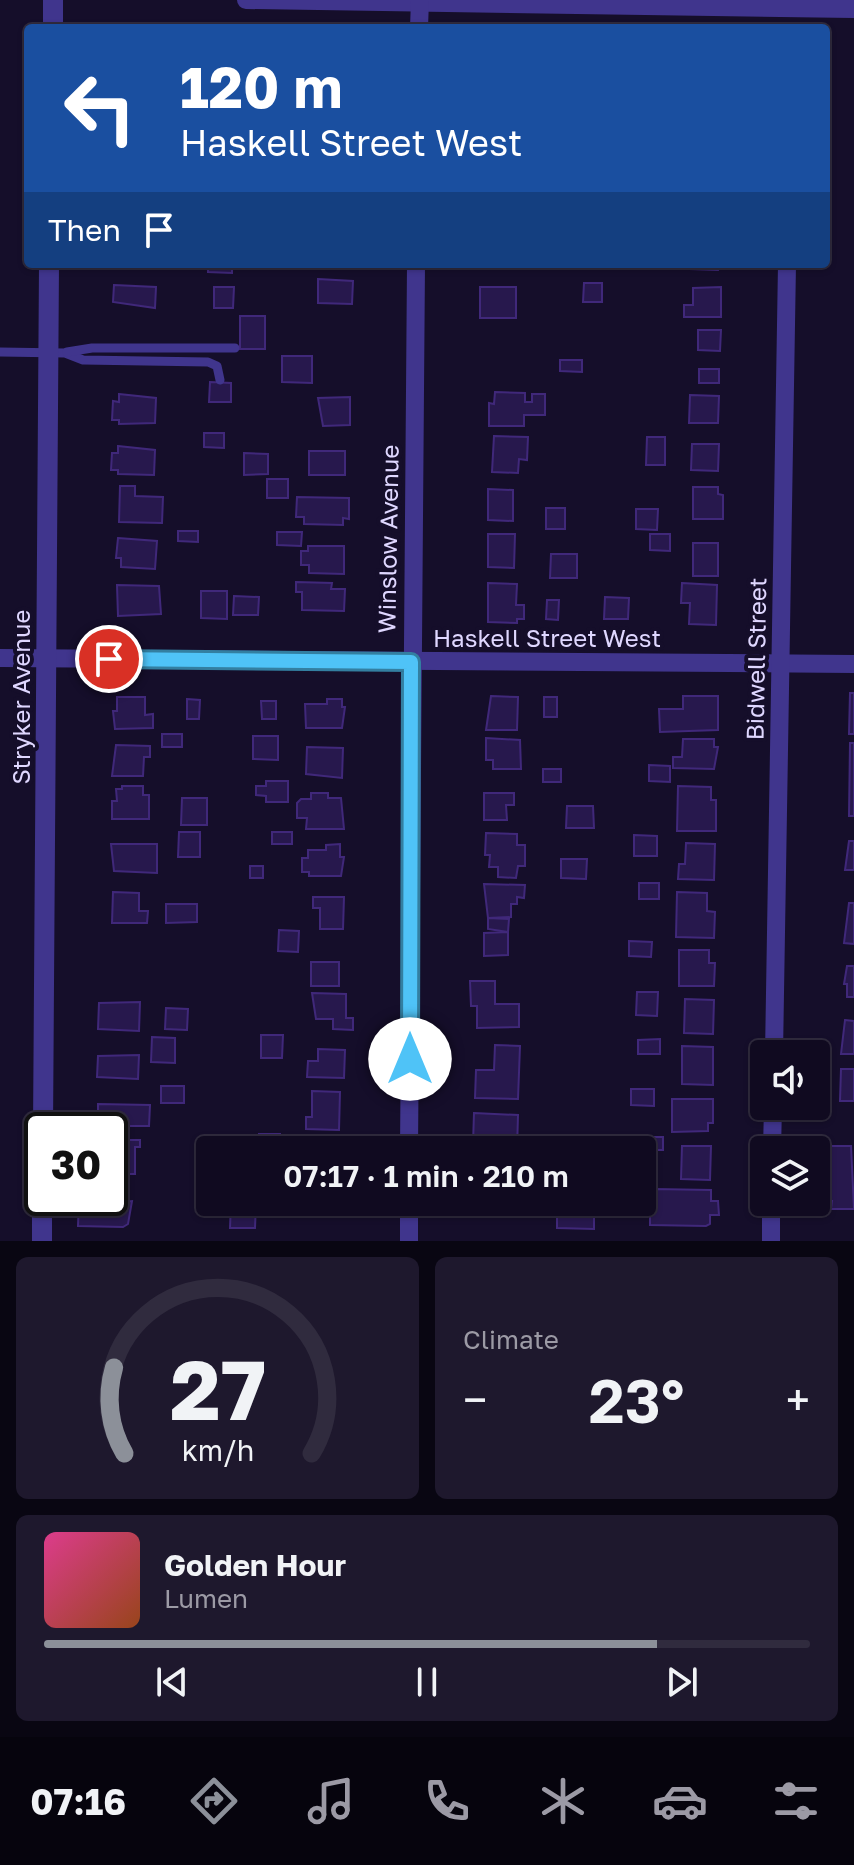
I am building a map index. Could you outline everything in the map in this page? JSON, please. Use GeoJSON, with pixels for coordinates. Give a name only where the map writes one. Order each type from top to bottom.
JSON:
{"type":"FeatureCollection","features":[{"type":"Feature","properties":{"kind":"street"},"geometry":{"type":"LineString","coordinates":[[53,0],[53,24]]}},
{"type":"Feature","properties":{"kind":"street"},"geometry":{"type":"LineString","coordinates":[[246,0],[790,4],[854,9]]}},
{"type":"Feature","properties":{"kind":"street"},"geometry":{"type":"LineString","coordinates":[[419,24],[420,2]]}},
{"type":"Feature","properties":{"kind":"street","name":"Stryker Avenue"},"geometry":{"type":"LineString","coordinates":[[43,1112],[56,352],[49,268]]}},
{"type":"Feature","properties":{"kind":"street","name":"Winslow Avenue"},"geometry":{"type":"LineString","coordinates":[[409,1136],[416,268]]}},
{"type":"Feature","properties":{"kind":"street","name":"Bidwell Street"},"geometry":{"type":"LineString","coordinates":[[774,1040],[787,268]]}},
{"type":"Feature","properties":{"kind":"street","name":"Haskell Street West"},"geometry":{"type":"LineString","coordinates":[[0,658],[854,664]]}},
{"type":"Feature","properties":{"kind":"street"},"geometry":{"type":"LineString","coordinates":[[42,1216],[42,1241]]}},
{"type":"Feature","properties":{"kind":"street"},"geometry":{"type":"LineString","coordinates":[[409,1216],[409,1241]]}},
{"type":"Feature","properties":{"kind":"street"},"geometry":{"type":"LineString","coordinates":[[771,1216],[771,1241]]}},
{"type":"Feature","properties":{"kind":"lane"},"geometry":{"type":"LineString","coordinates":[[0,352],[56,352],[92,348],[235,348]]}},
{"type":"Feature","properties":{"kind":"lane"},"geometry":{"type":"LineString","coordinates":[[56,352],[83,360],[208,362],[217,366],[220,380]]}},
{"type":"Feature","properties":{"kind":"building"},"geometry":{"type":"Polygon","coordinates":[[[208,268],[232,268],[232,273],[208,272],[208,268]]]}},
{"type":"Feature","properties":{"kind":"building"},"geometry":{"type":"Polygon","coordinates":[[[690,268],[718,268],[718,270],[690,268]]]}},
{"type":"Feature","properties":{"kind":"building"},"geometry":{"type":"Polygon","coordinates":[[[318,279],[353,281],[352,304],[318,303],[318,279]]]}},
{"type":"Feature","properties":{"kind":"building"},"geometry":{"type":"Polygon","coordinates":[[[584,283],[602,283],[602,302],[583,302],[584,283]]]}},
{"type":"Feature","properties":{"kind":"building"},"geometry":{"type":"Polygon","coordinates":[[[114,285],[156,287],[155,308],[113,302],[114,285]]]}},
{"type":"Feature","properties":{"kind":"building"},"geometry":{"type":"Polygon","coordinates":[[[214,287],[234,287],[233,308],[214,308],[214,287]]]}},
{"type":"Feature","properties":{"kind":"building"},"geometry":{"type":"Polygon","coordinates":[[[480,287],[516,287],[516,318],[480,318],[480,287]]]}},
{"type":"Feature","properties":{"kind":"building"},"geometry":{"type":"Polygon","coordinates":[[[721,287],[721,317],[684,317],[684,305],[693,305],[693,288],[721,287]]]}},
{"type":"Feature","properties":{"kind":"building"},"geometry":{"type":"Polygon","coordinates":[[[240,316],[265,316],[265,349],[240,349],[240,316]]]}},
{"type":"Feature","properties":{"kind":"building"},"geometry":{"type":"Polygon","coordinates":[[[698,330],[721,330],[720,351],[698,350],[698,330]]]}},
{"type":"Feature","properties":{"kind":"building"},"geometry":{"type":"Polygon","coordinates":[[[282,356],[312,356],[312,383],[282,382],[282,356]]]}},
{"type":"Feature","properties":{"kind":"building"},"geometry":{"type":"Polygon","coordinates":[[[560,360],[582,360],[582,372],[560,371],[560,360]]]}},
{"type":"Feature","properties":{"kind":"building"},"geometry":{"type":"Polygon","coordinates":[[[699,369],[719,369],[719,383],[699,383],[699,369]]]}},
{"type":"Feature","properties":{"kind":"building"},"geometry":{"type":"Polygon","coordinates":[[[210,382],[231,383],[231,402],[209,402],[210,382]]]}},
{"type":"Feature","properties":{"kind":"building"},"geometry":{"type":"Polygon","coordinates":[[[495,392],[525,393],[525,402],[532,402],[532,394],[545,394],[545,415],[524,415],[524,426],[489,426],[489,403],[494,404],[495,392]]]}},
{"type":"Feature","properties":{"kind":"building"},"geometry":{"type":"Polygon","coordinates":[[[119,394],[156,398],[155,423],[119,424],[119,420],[112,420],[113,401],[119,402],[119,394]]]}},
{"type":"Feature","properties":{"kind":"building"},"geometry":{"type":"Polygon","coordinates":[[[690,395],[719,396],[718,423],[689,423],[690,395]]]}},
{"type":"Feature","properties":{"kind":"building"},"geometry":{"type":"Polygon","coordinates":[[[350,397],[350,425],[323,426],[318,398],[350,397]]]}},
{"type":"Feature","properties":{"kind":"building"},"geometry":{"type":"Polygon","coordinates":[[[204,433],[224,433],[224,448],[204,447],[204,433]]]}},
{"type":"Feature","properties":{"kind":"building"},"geometry":{"type":"Polygon","coordinates":[[[494,436],[528,437],[527,460],[519,459],[518,473],[492,472],[494,436]]]}},
{"type":"Feature","properties":{"kind":"building"},"geometry":{"type":"Polygon","coordinates":[[[647,437],[665,437],[665,465],[646,465],[647,437]]]}},
{"type":"Feature","properties":{"kind":"building"},"geometry":{"type":"Polygon","coordinates":[[[692,444],[719,444],[718,471],[691,470],[692,444]]]}},
{"type":"Feature","properties":{"kind":"building"},"geometry":{"type":"Polygon","coordinates":[[[118,446],[155,450],[154,475],[118,474],[118,470],[111,470],[112,453],[118,453],[118,446]]]}},
{"type":"Feature","properties":{"kind":"building"},"geometry":{"type":"Polygon","coordinates":[[[309,451],[345,451],[345,475],[309,475],[309,451]]]}},
{"type":"Feature","properties":{"kind":"building"},"geometry":{"type":"Polygon","coordinates":[[[244,453],[268,454],[268,474],[244,475],[244,453]]]}},
{"type":"Feature","properties":{"kind":"building"},"geometry":{"type":"Polygon","coordinates":[[[267,479],[288,479],[288,498],[267,498],[267,479]]]}},
{"type":"Feature","properties":{"kind":"building"},"geometry":{"type":"Polygon","coordinates":[[[120,486],[135,486],[135,496],[163,497],[162,523],[119,522],[120,486]]]}},
{"type":"Feature","properties":{"kind":"building"},"geometry":{"type":"Polygon","coordinates":[[[693,487],[718,487],[718,494],[723,495],[723,519],[693,519],[693,487]]]}},
{"type":"Feature","properties":{"kind":"building"},"geometry":{"type":"Polygon","coordinates":[[[488,489],[513,490],[513,521],[488,520],[488,489]]]}},
{"type":"Feature","properties":{"kind":"building"},"geometry":{"type":"Polygon","coordinates":[[[297,497],[349,498],[349,519],[343,518],[343,525],[304,524],[304,517],[296,517],[297,497]]]}},
{"type":"Feature","properties":{"kind":"building"},"geometry":{"type":"Polygon","coordinates":[[[546,508],[565,508],[565,529],[546,529],[546,508]]]}},
{"type":"Feature","properties":{"kind":"building"},"geometry":{"type":"Polygon","coordinates":[[[636,509],[658,509],[657,530],[636,529],[636,509]]]}},
{"type":"Feature","properties":{"kind":"building"},"geometry":{"type":"Polygon","coordinates":[[[178,531],[198,531],[198,542],[178,541],[178,531]]]}},
{"type":"Feature","properties":{"kind":"building"},"geometry":{"type":"Polygon","coordinates":[[[277,532],[302,532],[301,546],[277,545],[277,532]]]}},
{"type":"Feature","properties":{"kind":"building"},"geometry":{"type":"Polygon","coordinates":[[[488,534],[515,534],[514,568],[488,567],[488,534]]]}},
{"type":"Feature","properties":{"kind":"building"},"geometry":{"type":"Polygon","coordinates":[[[650,534],[670,534],[670,551],[650,550],[650,534]]]}},
{"type":"Feature","properties":{"kind":"building"},"geometry":{"type":"Polygon","coordinates":[[[118,538],[157,541],[155,569],[121,567],[121,558],[116,558],[118,538]]]}},
{"type":"Feature","properties":{"kind":"building"},"geometry":{"type":"Polygon","coordinates":[[[693,543],[718,543],[718,576],[693,576],[693,543]]]}},
{"type":"Feature","properties":{"kind":"building"},"geometry":{"type":"Polygon","coordinates":[[[308,546],[344,546],[344,574],[309,573],[309,565],[301,565],[301,551],[308,551],[308,546]]]}},
{"type":"Feature","properties":{"kind":"building"},"geometry":{"type":"Polygon","coordinates":[[[551,554],[577,554],[577,578],[550,578],[551,554]]]}},
{"type":"Feature","properties":{"kind":"building"},"geometry":{"type":"Polygon","coordinates":[[[296,582],[332,583],[331,589],[345,589],[344,611],[302,610],[302,592],[296,592],[296,582]]]}},
{"type":"Feature","properties":{"kind":"building"},"geometry":{"type":"Polygon","coordinates":[[[488,583],[517,584],[516,605],[524,605],[524,619],[517,619],[517,623],[488,622],[488,583]]]}},
{"type":"Feature","properties":{"kind":"building"},"geometry":{"type":"Polygon","coordinates":[[[682,583],[717,585],[716,625],[689,624],[690,603],[681,603],[682,583]]]}},
{"type":"Feature","properties":{"kind":"building"},"geometry":{"type":"Polygon","coordinates":[[[117,585],[159,586],[161,614],[118,616],[117,585]]]}},
{"type":"Feature","properties":{"kind":"building"},"geometry":{"type":"Polygon","coordinates":[[[201,591],[227,591],[227,619],[201,618],[201,591]]]}},
{"type":"Feature","properties":{"kind":"building"},"geometry":{"type":"Polygon","coordinates":[[[234,596],[259,597],[258,615],[233,615],[234,596]]]}},
{"type":"Feature","properties":{"kind":"building"},"geometry":{"type":"Polygon","coordinates":[[[605,597],[629,598],[628,619],[604,619],[605,597]]]}},
{"type":"Feature","properties":{"kind":"building"},"geometry":{"type":"Polygon","coordinates":[[[547,600],[559,600],[558,620],[546,619],[547,600]]]}},
{"type":"Feature","properties":{"kind":"building"},"geometry":{"type":"Polygon","coordinates":[[[850,693],[854,693],[854,734],[849,734],[850,693]]]}},
{"type":"Feature","properties":{"kind":"building"},"geometry":{"type":"Polygon","coordinates":[[[491,696],[518,697],[517,730],[486,730],[491,696]]]}},
{"type":"Feature","properties":{"kind":"building"},"geometry":{"type":"Polygon","coordinates":[[[683,696],[718,696],[718,730],[660,732],[659,709],[683,709],[683,696]]]}},
{"type":"Feature","properties":{"kind":"building"},"geometry":{"type":"Polygon","coordinates":[[[117,697],[145,697],[145,715],[153,714],[153,728],[115,729],[113,711],[117,711],[117,697]]]}},
{"type":"Feature","properties":{"kind":"building"},"geometry":{"type":"Polygon","coordinates":[[[544,697],[557,697],[557,717],[544,717],[544,697]]]}},
{"type":"Feature","properties":{"kind":"building"},"geometry":{"type":"Polygon","coordinates":[[[187,699],[200,700],[199,719],[187,719],[187,699]]]}},
{"type":"Feature","properties":{"kind":"building"},"geometry":{"type":"Polygon","coordinates":[[[327,699],[342,699],[342,707],[345,707],[342,728],[306,728],[305,704],[327,704],[327,699]]]}},
{"type":"Feature","properties":{"kind":"building"},"geometry":{"type":"Polygon","coordinates":[[[261,701],[276,701],[276,719],[262,719],[261,701]]]}},
{"type":"Feature","properties":{"kind":"building"},"geometry":{"type":"Polygon","coordinates":[[[162,734],[182,734],[182,747],[162,747],[162,734]]]}},
{"type":"Feature","properties":{"kind":"building"},"geometry":{"type":"Polygon","coordinates":[[[253,736],[278,736],[278,760],[253,759],[253,736]]]}},
{"type":"Feature","properties":{"kind":"building"},"geometry":{"type":"Polygon","coordinates":[[[486,738],[520,740],[521,769],[493,769],[493,760],[486,760],[486,738]]]}},
{"type":"Feature","properties":{"kind":"building"},"geometry":{"type":"Polygon","coordinates":[[[683,739],[714,739],[714,747],[718,747],[714,769],[673,768],[673,757],[682,757],[683,739]]]}},
{"type":"Feature","properties":{"kind":"building"},"geometry":{"type":"Polygon","coordinates":[[[850,743],[854,743],[854,816],[849,816],[850,743]]]}},
{"type":"Feature","properties":{"kind":"building"},"geometry":{"type":"Polygon","coordinates":[[[116,745],[150,746],[150,757],[144,757],[143,776],[112,776],[116,745]]]}},
{"type":"Feature","properties":{"kind":"building"},"geometry":{"type":"Polygon","coordinates":[[[307,747],[343,748],[342,778],[306,774],[307,747]]]}},
{"type":"Feature","properties":{"kind":"building"},"geometry":{"type":"Polygon","coordinates":[[[649,765],[670,766],[670,782],[649,781],[649,765]]]}},
{"type":"Feature","properties":{"kind":"building"},"geometry":{"type":"Polygon","coordinates":[[[543,769],[561,769],[561,782],[543,782],[543,769]]]}},
{"type":"Feature","properties":{"kind":"building"},"geometry":{"type":"Polygon","coordinates":[[[266,781],[288,781],[288,802],[266,802],[266,796],[256,795],[256,786],[266,786],[266,781]]]}},
{"type":"Feature","properties":{"kind":"building"},"geometry":{"type":"Polygon","coordinates":[[[122,786],[143,786],[143,795],[149,795],[149,819],[112,819],[112,801],[117,801],[116,789],[122,789],[122,786]]]}},
{"type":"Feature","properties":{"kind":"building"},"geometry":{"type":"Polygon","coordinates":[[[678,786],[711,787],[711,800],[716,800],[716,831],[677,831],[678,786]]]}},
{"type":"Feature","properties":{"kind":"building"},"geometry":{"type":"Polygon","coordinates":[[[311,793],[328,793],[328,798],[341,798],[344,829],[306,829],[307,818],[297,818],[297,803],[301,799],[311,799],[311,793]]]}},
{"type":"Feature","properties":{"kind":"building"},"geometry":{"type":"Polygon","coordinates":[[[484,793],[514,793],[514,805],[506,805],[507,820],[484,820],[484,793]]]}},
{"type":"Feature","properties":{"kind":"building"},"geometry":{"type":"Polygon","coordinates":[[[182,798],[207,798],[207,825],[181,825],[182,798]]]}},
{"type":"Feature","properties":{"kind":"building"},"geometry":{"type":"Polygon","coordinates":[[[567,806],[593,806],[594,828],[566,828],[567,806]]]}},
{"type":"Feature","properties":{"kind":"building"},"geometry":{"type":"Polygon","coordinates":[[[179,832],[200,832],[200,857],[178,857],[179,832]]]}},
{"type":"Feature","properties":{"kind":"building"},"geometry":{"type":"Polygon","coordinates":[[[272,832],[292,832],[292,844],[272,844],[272,832]]]}},
{"type":"Feature","properties":{"kind":"building"},"geometry":{"type":"Polygon","coordinates":[[[486,833],[517,834],[517,845],[525,845],[525,866],[518,866],[516,878],[498,877],[498,867],[489,867],[490,855],[485,855],[486,833]]]}},
{"type":"Feature","properties":{"kind":"building"},"geometry":{"type":"Polygon","coordinates":[[[634,835],[657,836],[657,856],[634,856],[634,835]]]}},
{"type":"Feature","properties":{"kind":"building"},"geometry":{"type":"Polygon","coordinates":[[[849,841],[854,841],[854,870],[845,870],[849,841]]]}},
{"type":"Feature","properties":{"kind":"building"},"geometry":{"type":"Polygon","coordinates":[[[686,843],[715,844],[714,880],[678,879],[679,864],[685,864],[686,843]]]}},
{"type":"Feature","properties":{"kind":"building"},"geometry":{"type":"Polygon","coordinates":[[[111,844],[157,844],[157,873],[114,871],[111,844]]]}},
{"type":"Feature","properties":{"kind":"building"},"geometry":{"type":"Polygon","coordinates":[[[340,844],[340,857],[344,857],[341,876],[309,876],[309,872],[302,872],[302,858],[308,858],[308,850],[326,850],[326,845],[340,844]]]}},
{"type":"Feature","properties":{"kind":"building"},"geometry":{"type":"Polygon","coordinates":[[[561,859],[587,859],[586,879],[561,878],[561,859]]]}},
{"type":"Feature","properties":{"kind":"building"},"geometry":{"type":"Polygon","coordinates":[[[250,866],[263,866],[263,878],[250,878],[250,866]]]}},
{"type":"Feature","properties":{"kind":"building"},"geometry":{"type":"Polygon","coordinates":[[[639,883],[659,883],[659,899],[639,899],[639,883]]]}},
{"type":"Feature","properties":{"kind":"building"},"geometry":{"type":"Polygon","coordinates":[[[484,884],[525,885],[524,898],[517,897],[517,904],[511,904],[511,917],[488,918],[484,884]]]}},
{"type":"Feature","properties":{"kind":"building"},"geometry":{"type":"Polygon","coordinates":[[[113,892],[139,893],[139,911],[148,911],[147,923],[112,923],[113,892]]]}},
{"type":"Feature","properties":{"kind":"building"},"geometry":{"type":"Polygon","coordinates":[[[677,892],[707,893],[707,911],[715,912],[714,938],[676,937],[677,892]]]}},
{"type":"Feature","properties":{"kind":"building"},"geometry":{"type":"Polygon","coordinates":[[[313,897],[344,897],[343,929],[320,929],[320,908],[313,908],[313,897]]]}},
{"type":"Feature","properties":{"kind":"building"},"geometry":{"type":"Polygon","coordinates":[[[849,903],[854,903],[854,944],[844,943],[849,903]]]}},
{"type":"Feature","properties":{"kind":"building"},"geometry":{"type":"Polygon","coordinates":[[[166,904],[197,904],[197,922],[166,923],[166,904]]]}},
{"type":"Feature","properties":{"kind":"building"},"geometry":{"type":"Polygon","coordinates":[[[488,918],[509,919],[508,932],[488,929],[488,918]]]}},
{"type":"Feature","properties":{"kind":"building"},"geometry":{"type":"Polygon","coordinates":[[[279,930],[299,931],[298,952],[278,951],[279,930]]]}},
{"type":"Feature","properties":{"kind":"building"},"geometry":{"type":"Polygon","coordinates":[[[508,932],[508,955],[484,956],[484,933],[508,932]]]}},
{"type":"Feature","properties":{"kind":"building"},"geometry":{"type":"Polygon","coordinates":[[[629,941],[652,942],[651,957],[629,956],[629,941]]]}},
{"type":"Feature","properties":{"kind":"building"},"geometry":{"type":"Polygon","coordinates":[[[679,950],[709,950],[709,963],[715,963],[714,986],[679,986],[679,950]]]}},
{"type":"Feature","properties":{"kind":"building"},"geometry":{"type":"Polygon","coordinates":[[[311,962],[339,962],[339,986],[311,986],[311,962]]]}},
{"type":"Feature","properties":{"kind":"building"},"geometry":{"type":"Polygon","coordinates":[[[847,966],[854,966],[854,997],[847,997],[847,984],[844,984],[847,966]]]}},
{"type":"Feature","properties":{"kind":"building"},"geometry":{"type":"Polygon","coordinates":[[[470,981],[495,981],[495,1004],[519,1004],[519,1027],[477,1028],[477,1006],[471,1006],[470,981]]]}},
{"type":"Feature","properties":{"kind":"building"},"geometry":{"type":"Polygon","coordinates":[[[637,992],[658,992],[657,1016],[636,1015],[637,992]]]}},
{"type":"Feature","properties":{"kind":"building"},"geometry":{"type":"Polygon","coordinates":[[[312,993],[346,994],[346,1018],[353,1018],[353,1030],[333,1029],[333,1019],[316,1019],[312,993]]]}},
{"type":"Feature","properties":{"kind":"building"},"geometry":{"type":"Polygon","coordinates":[[[685,999],[714,1000],[713,1034],[684,1033],[685,999]]]}},
{"type":"Feature","properties":{"kind":"building"},"geometry":{"type":"Polygon","coordinates":[[[140,1002],[139,1031],[98,1029],[99,1003],[140,1002]]]}},
{"type":"Feature","properties":{"kind":"building"},"geometry":{"type":"Polygon","coordinates":[[[166,1008],[188,1009],[187,1030],[165,1029],[166,1008]]]}},
{"type":"Feature","properties":{"kind":"building"},"geometry":{"type":"Polygon","coordinates":[[[845,1020],[854,1021],[854,1054],[841,1054],[845,1020]]]}},
{"type":"Feature","properties":{"kind":"building"},"geometry":{"type":"Polygon","coordinates":[[[261,1035],[283,1035],[282,1058],[261,1058],[261,1035]]]}},
{"type":"Feature","properties":{"kind":"building"},"geometry":{"type":"Polygon","coordinates":[[[152,1037],[175,1038],[175,1063],[151,1062],[152,1037]]]}},
{"type":"Feature","properties":{"kind":"building"},"geometry":{"type":"Polygon","coordinates":[[[660,1039],[660,1054],[638,1054],[638,1040],[660,1039]]]}},
{"type":"Feature","properties":{"kind":"building"},"geometry":{"type":"Polygon","coordinates":[[[495,1045],[520,1046],[518,1099],[475,1098],[476,1070],[494,1070],[495,1045]]]}},
{"type":"Feature","properties":{"kind":"building"},"geometry":{"type":"Polygon","coordinates":[[[682,1046],[713,1047],[713,1085],[682,1084],[682,1046]]]}},
{"type":"Feature","properties":{"kind":"building"},"geometry":{"type":"Polygon","coordinates":[[[318,1049],[345,1050],[344,1078],[307,1077],[308,1061],[318,1061],[318,1049]]]}},
{"type":"Feature","properties":{"kind":"building"},"geometry":{"type":"Polygon","coordinates":[[[139,1055],[138,1079],[97,1077],[98,1056],[139,1055]]]}},
{"type":"Feature","properties":{"kind":"building"},"geometry":{"type":"Polygon","coordinates":[[[841,1069],[854,1069],[854,1101],[840,1101],[841,1069]]]}},
{"type":"Feature","properties":{"kind":"building"},"geometry":{"type":"Polygon","coordinates":[[[161,1086],[184,1086],[184,1103],[161,1103],[161,1086]]]}},
{"type":"Feature","properties":{"kind":"building"},"geometry":{"type":"Polygon","coordinates":[[[631,1089],[654,1089],[654,1106],[631,1105],[631,1089]]]}},
{"type":"Feature","properties":{"kind":"building"},"geometry":{"type":"Polygon","coordinates":[[[312,1091],[340,1092],[339,1130],[306,1129],[306,1117],[312,1117],[312,1091]]]}},
{"type":"Feature","properties":{"kind":"building"},"geometry":{"type":"Polygon","coordinates":[[[672,1099],[713,1099],[713,1123],[708,1123],[708,1131],[672,1132],[672,1099]]]}},
{"type":"Feature","properties":{"kind":"building"},"geometry":{"type":"Polygon","coordinates":[[[98,1104],[150,1105],[149,1126],[128,1126],[128,1112],[98,1112],[98,1104]]]}},
{"type":"Feature","properties":{"kind":"building"},"geometry":{"type":"Polygon","coordinates":[[[474,1113],[518,1115],[517,1136],[473,1136],[474,1113]]]}},
{"type":"Feature","properties":{"kind":"building"},"geometry":{"type":"Polygon","coordinates":[[[259,1134],[280,1134],[280,1136],[259,1134]]]}},
{"type":"Feature","properties":{"kind":"building"},"geometry":{"type":"Polygon","coordinates":[[[656,1137],[663,1137],[663,1150],[656,1150],[656,1137]]]}},
{"type":"Feature","properties":{"kind":"building"},"geometry":{"type":"Polygon","coordinates":[[[128,1140],[140,1140],[140,1147],[135,1147],[135,1174],[128,1174],[128,1140]]]}},
{"type":"Feature","properties":{"kind":"building"},"geometry":{"type":"Polygon","coordinates":[[[682,1146],[711,1146],[710,1180],[681,1179],[682,1146]]]}},
{"type":"Feature","properties":{"kind":"building"},"geometry":{"type":"Polygon","coordinates":[[[830,1146],[851,1146],[854,1209],[831,1209],[830,1146]]]}},
{"type":"Feature","properties":{"kind":"building"},"geometry":{"type":"Polygon","coordinates":[[[656,1189],[711,1190],[711,1201],[718,1201],[719,1215],[710,1215],[710,1224],[706,1226],[650,1225],[650,1216],[656,1216],[656,1189]]]}},
{"type":"Feature","properties":{"kind":"building"},"geometry":{"type":"Polygon","coordinates":[[[128,1201],[132,1201],[128,1224],[123,1227],[78,1226],[78,1216],[128,1216],[128,1201]]]}},
{"type":"Feature","properties":{"kind":"building"},"geometry":{"type":"Polygon","coordinates":[[[230,1216],[255,1216],[255,1228],[230,1228],[230,1216]]]}},
{"type":"Feature","properties":{"kind":"building"},"geometry":{"type":"Polygon","coordinates":[[[557,1216],[594,1216],[594,1229],[557,1228],[557,1216]]]}},
{"type":"Feature","properties":{"kind":"route"},"geometry":{"type":"LineString","coordinates":[[109,659],[411,662],[410,1059]]}}]}
